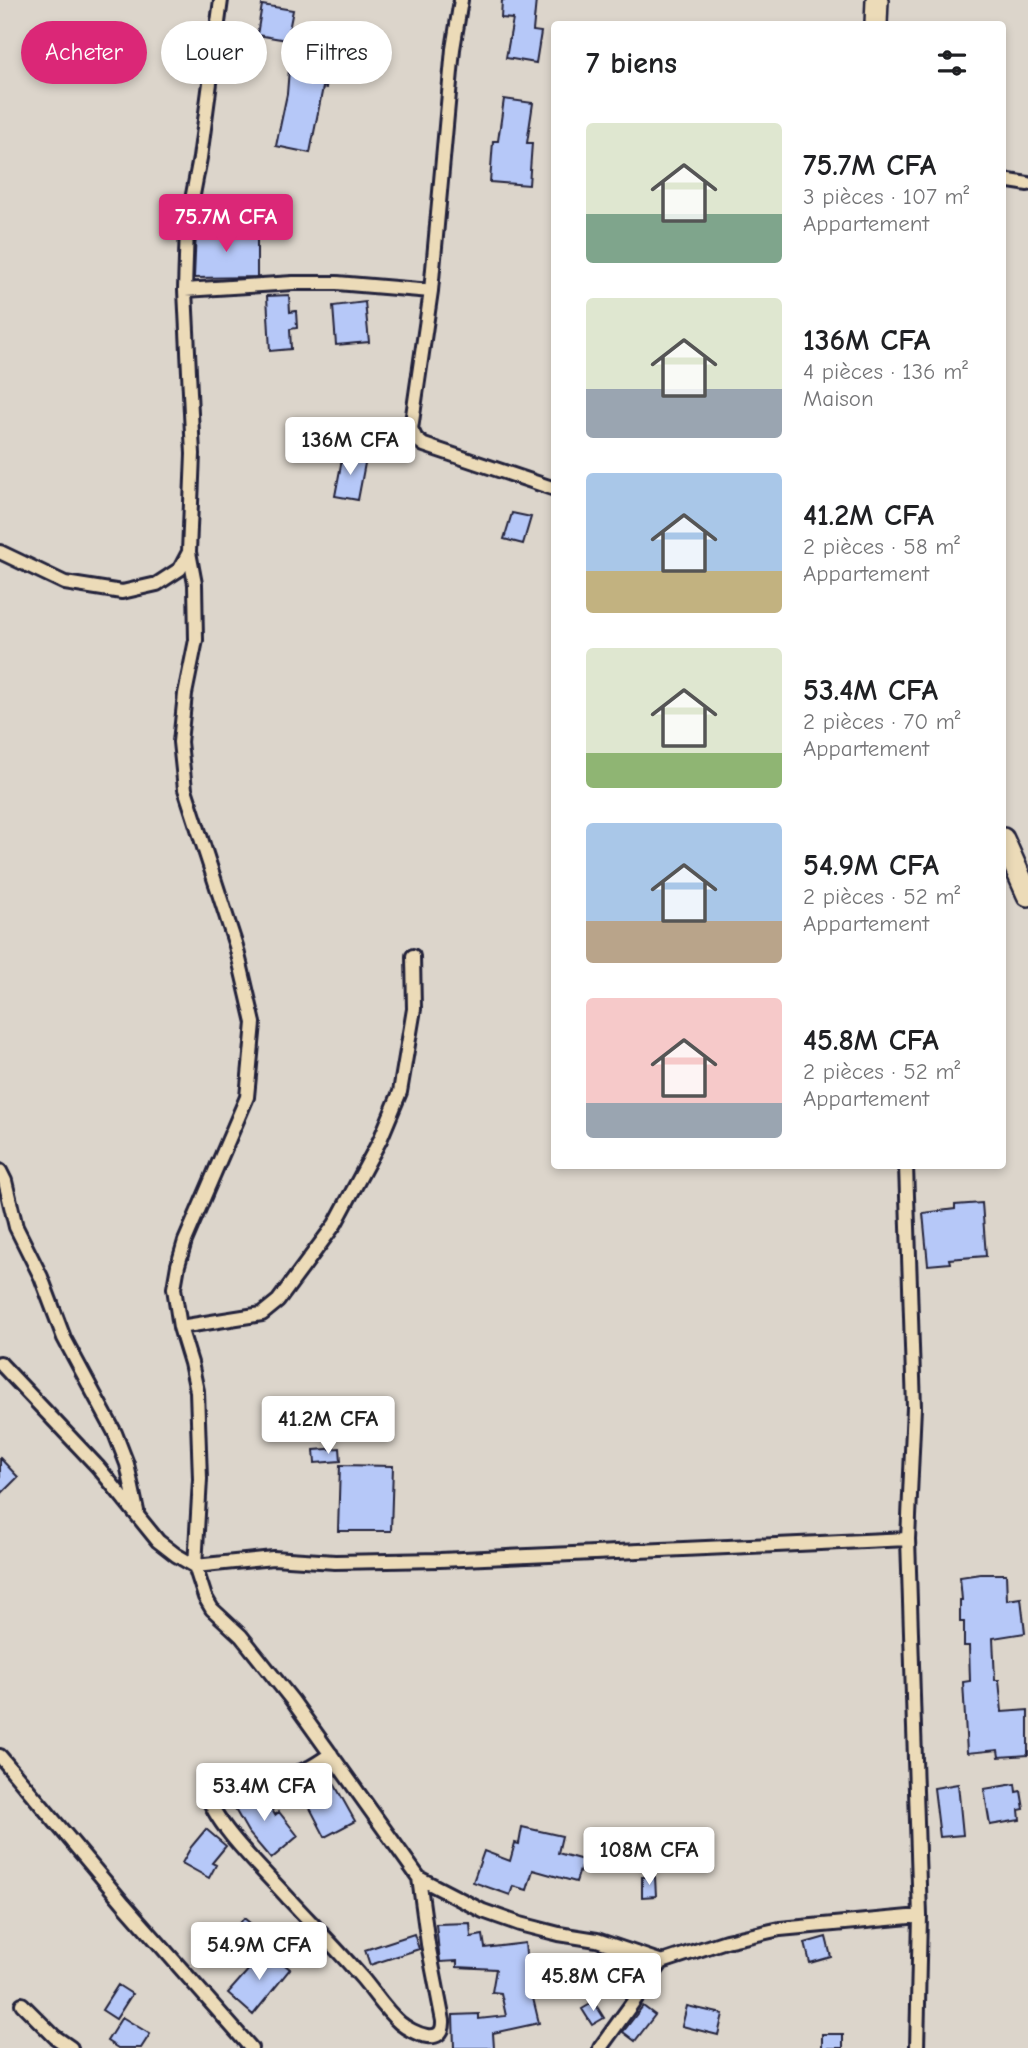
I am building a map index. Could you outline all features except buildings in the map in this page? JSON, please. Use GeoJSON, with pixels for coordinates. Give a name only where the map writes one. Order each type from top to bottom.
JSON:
{"type":"FeatureCollection","features":[{"type":"Feature","properties":{"kind":"highway"},"geometry":{"type":"LineString","coordinates":[[876,21],[877,0]]}},
{"type":"Feature","properties":{"kind":"highway"},"geometry":{"type":"LineString","coordinates":[[1006,846],[1028,895]]}},
{"type":"Feature","properties":{"kind":"street"},"geometry":{"type":"LineString","coordinates":[[221,0],[200,158],[187,226],[185,290],[193,454],[189,552],[195,584],[196,640],[185,694],[180,742],[185,789],[236,946],[254,1023],[247,1097],[185,1241],[177,1265],[174,1289],[180,1327],[197,1391],[200,1479],[195,1566],[212,1609],[259,1658],[419,1878],[484,1911],[520,1924],[597,1940],[662,1962]]}},
{"type":"Feature","properties":{"kind":"street"},"geometry":{"type":"LineString","coordinates":[[461,0],[453,49],[431,291],[411,429],[416,439],[425,445],[551,488]]}},
{"type":"Feature","properties":{"kind":"street"},"geometry":{"type":"LineString","coordinates":[[1006,180],[1028,184]]}},
{"type":"Feature","properties":{"kind":"street"},"geometry":{"type":"LineString","coordinates":[[185,290],[246,285],[337,283],[431,291]]}},
{"type":"Feature","properties":{"kind":"street"},"geometry":{"type":"LineString","coordinates":[[0,552],[65,583],[122,592],[157,584],[180,569],[189,552]]}},
{"type":"Feature","properties":{"kind":"street"},"geometry":{"type":"LineString","coordinates":[[180,1327],[262,1314],[278,1301],[335,1224],[380,1140],[400,1092],[414,1009],[412,956]]}},
{"type":"Feature","properties":{"kind":"street"},"geometry":{"type":"LineString","coordinates":[[906,1169],[914,1407],[908,1539],[920,1916],[917,2048]]}},
{"type":"Feature","properties":{"kind":"street"},"geometry":{"type":"LineString","coordinates":[[0,1171],[16,1227],[41,1277],[64,1338],[115,1433],[127,1464],[138,1514]]}},
{"type":"Feature","properties":{"kind":"street"},"geometry":{"type":"LineString","coordinates":[[0,1363],[98,1467],[158,1541],[195,1566],[273,1558],[335,1562],[440,1560],[908,1539]]}},
{"type":"Feature","properties":{"kind":"street"},"geometry":{"type":"LineString","coordinates":[[331,1754],[307,1770],[292,1774],[232,1779],[208,1794],[210,1804],[230,1834],[398,2021],[424,2036],[433,2037],[440,2035],[443,2021],[419,1878]]}},
{"type":"Feature","properties":{"kind":"street"},"geometry":{"type":"LineString","coordinates":[[0,1756],[124,1904],[251,2048]]}},
{"type":"Feature","properties":{"kind":"street"},"geometry":{"type":"LineString","coordinates":[[600,2048],[662,1962],[726,1941],[780,1929],[920,1916]]}},
{"type":"Feature","properties":{"kind":"street"},"geometry":{"type":"LineString","coordinates":[[22,2004],[55,2037],[71,2048]]}}]}
